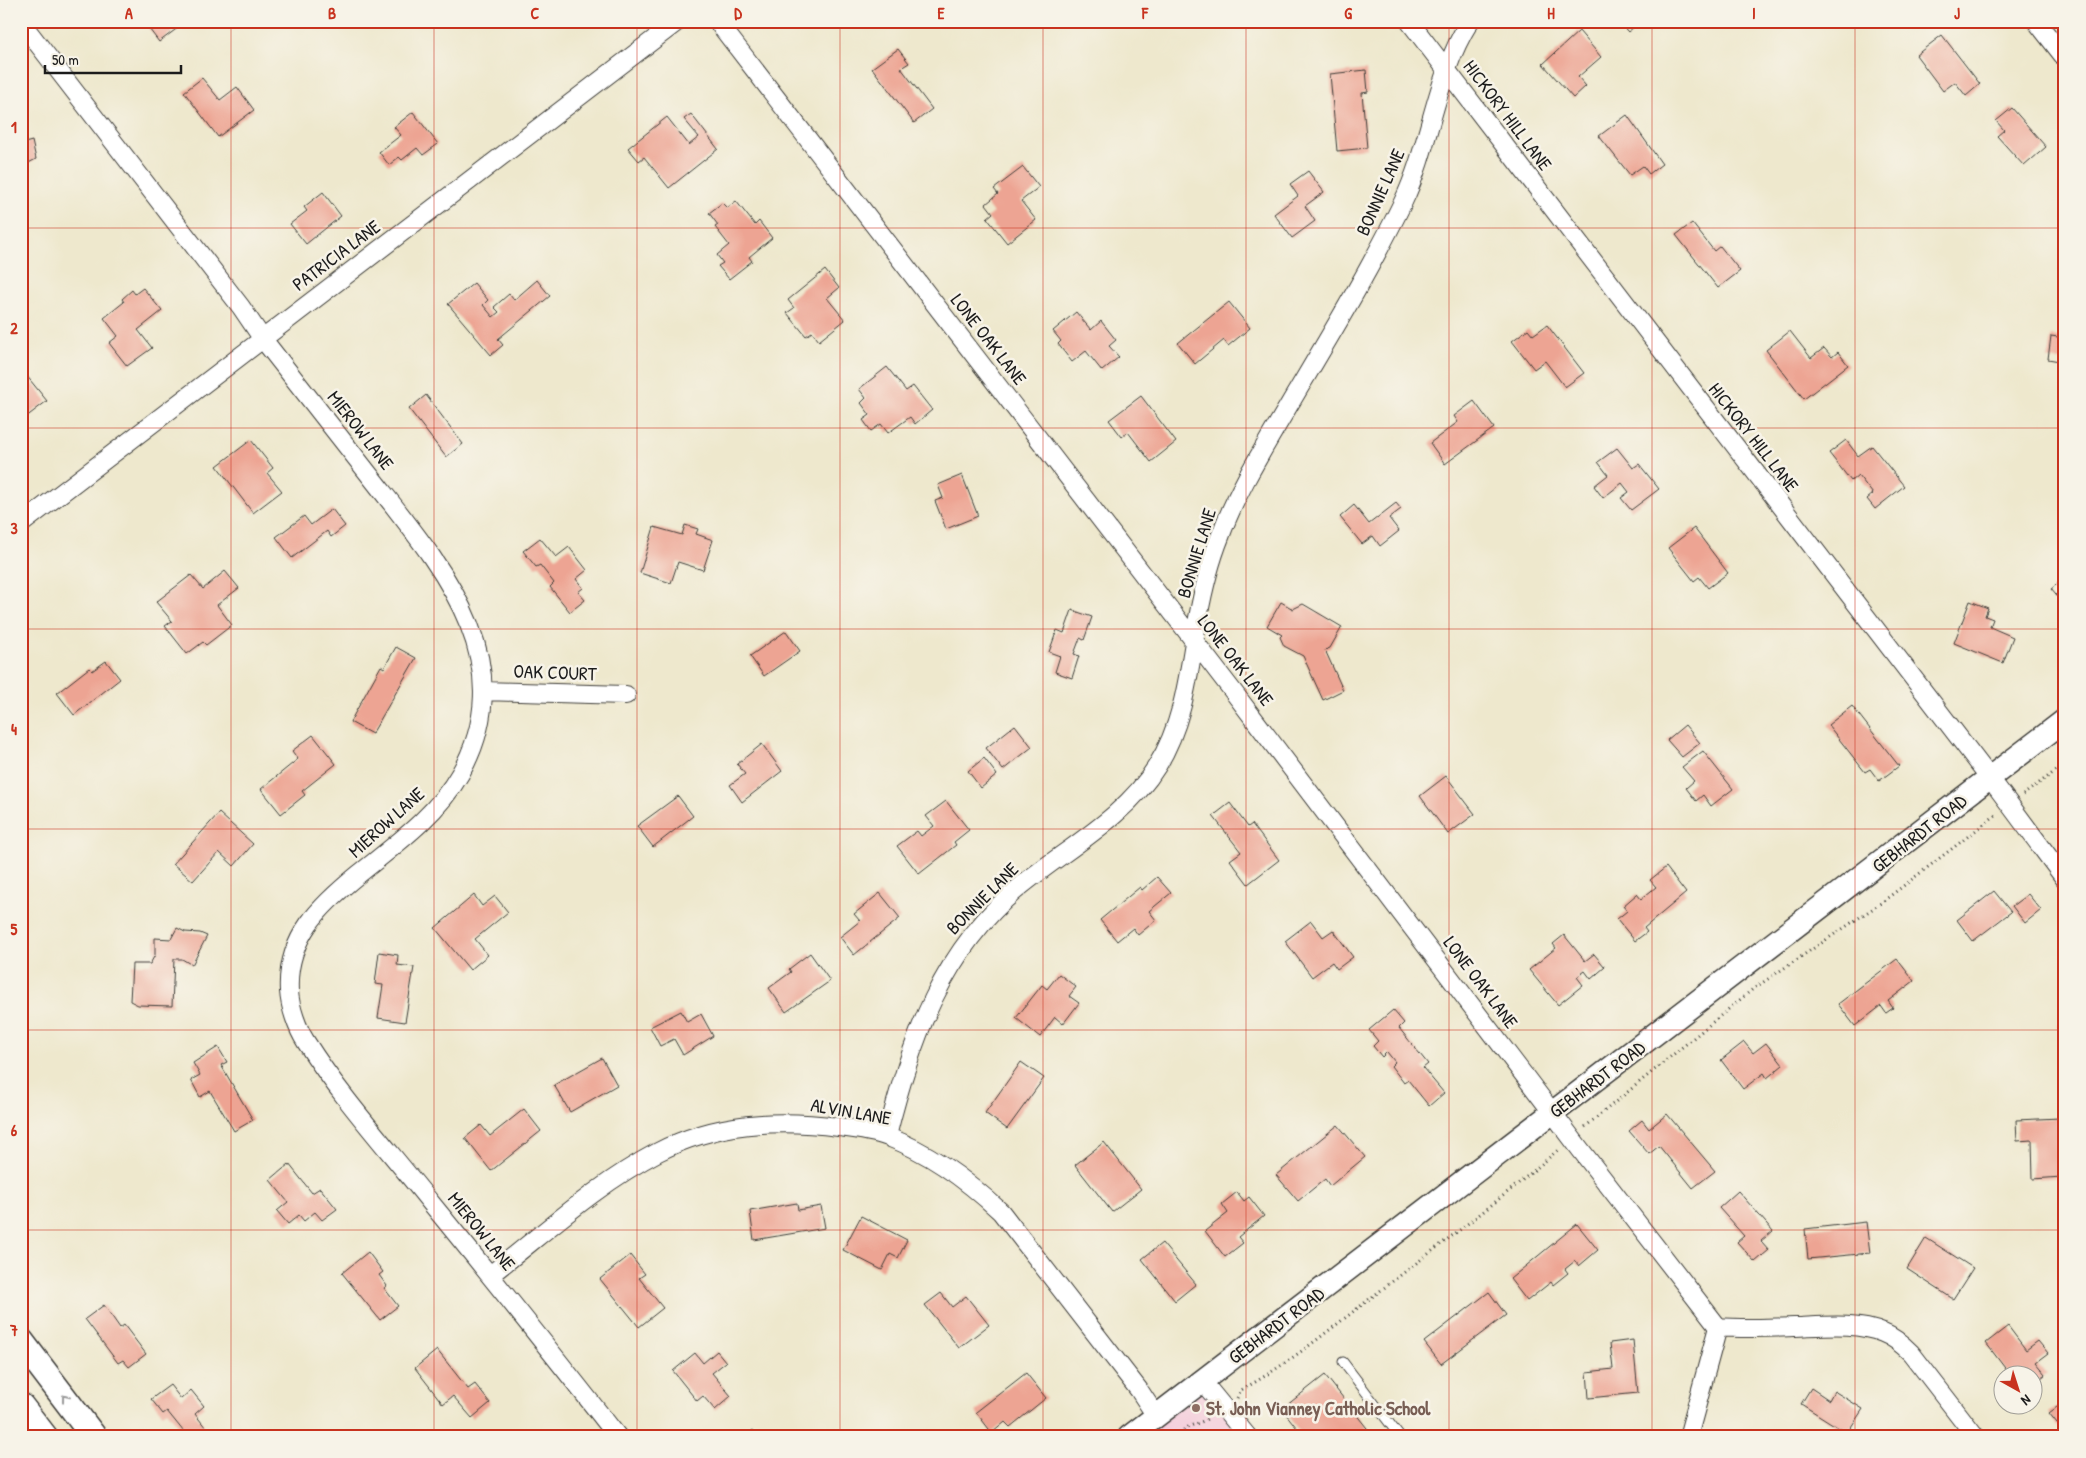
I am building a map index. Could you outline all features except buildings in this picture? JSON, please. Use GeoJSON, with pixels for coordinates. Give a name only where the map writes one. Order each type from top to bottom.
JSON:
{"type":"FeatureCollection","features":[{"type":"Feature","properties":{"kind":"main road"},"geometry":{"type":"LineString","coordinates":[[21,1341],[94,1437]]}},
{"type":"Feature","properties":{"kind":"main road"},"geometry":{"type":"LineString","coordinates":[[21,1406],[45,1437]]}},
{"type":"Feature","properties":{"kind":"street","name":"PATRICIA LANE"},"geometry":{"type":"LineString","coordinates":[[21,524],[678,21]]}},
{"type":"Feature","properties":{"kind":"street","name":"LONE OAK LANE"},"geometry":{"type":"LineString","coordinates":[[717,21],[1195,642],[1718,1327]]}},
{"type":"Feature","properties":{"kind":"street","name":"HICKORY HILL LANE"},"geometry":{"type":"LineString","coordinates":[[1409,21],[1990,778],[2065,879]]}},
{"type":"Feature","properties":{"kind":"street","name":"BONNIE LANE"},"geometry":{"type":"LineString","coordinates":[[886,1136],[922,1022],[936,989],[954,958],[971,935],[1019,887],[1112,816],[1140,791],[1170,745],[1188,688],[1198,616],[1215,551],[1226,520],[1262,450],[1376,254],[1404,200],[1433,118],[1446,68],[1457,42],[1470,21]]}},
{"type":"Feature","properties":{"kind":"street"},"geometry":{"type":"LineString","coordinates":[[2036,21],[2065,58]]}},
{"type":"Feature","properties":{"kind":"street","name":"MIEROW LANE"},"geometry":{"type":"LineString","coordinates":[[21,22],[447,578],[467,615],[477,644],[483,691],[480,717],[473,745],[461,774],[445,796],[425,818],[345,885],[306,925],[296,946],[290,967],[289,992],[296,1021],[304,1040],[349,1102],[490,1275],[618,1437]]}},
{"type":"Feature","properties":{"kind":"street","name":"OAK COURT"},"geometry":{"type":"LineString","coordinates":[[483,691],[626,695]]}},
{"type":"Feature","properties":{"kind":"street","name":"GEBHARDT ROAD"},"geometry":{"type":"LineString","coordinates":[[1129,1437],[2065,720]]}},
{"type":"Feature","properties":{"kind":"street","name":"ALVIN LANE"},"geometry":{"type":"LineString","coordinates":[[490,1275],[628,1170],[659,1152],[689,1138],[754,1123],[787,1122],[856,1130],[886,1136],[937,1161],[974,1188],[1001,1212],[1133,1382],[1156,1416]]}},
{"type":"Feature","properties":{"kind":"street"},"geometry":{"type":"LineString","coordinates":[[1688,1437],[1718,1327],[1766,1329],[1833,1326],[1865,1328],[1883,1333],[1899,1342],[1911,1353],[1976,1437]]}},
{"type":"Feature","properties":{"kind":"street"},"geometry":{"type":"LineString","coordinates":[[1202,1381],[1248,1437]]}},
{"type":"Feature","properties":{"kind":"lane"},"geometry":{"type":"LineString","coordinates":[[1343,1362],[1400,1437]]}},
{"type":"Feature","properties":{"kind":"path"},"geometry":{"type":"LineString","coordinates":[[1176,1437],[1187,1426],[1203,1422],[1237,1399],[1241,1390],[1272,1373],[1463,1227],[1754,989],[1881,903],[2065,764]]}},
{"type":"Feature","properties":{"kind":"shaded area","name":"St. John Vianney Catholic School"},"geometry":{"type":"Polygon","coordinates":[[[1202,1381],[1248,1437],[1129,1437],[1202,1381]]]}},
{"type":"Feature","properties":{"kind":"place","name":"St. John Vianney Catholic School"},"geometry":{"type":"Point","coordinates":[1196,1408]}}]}
